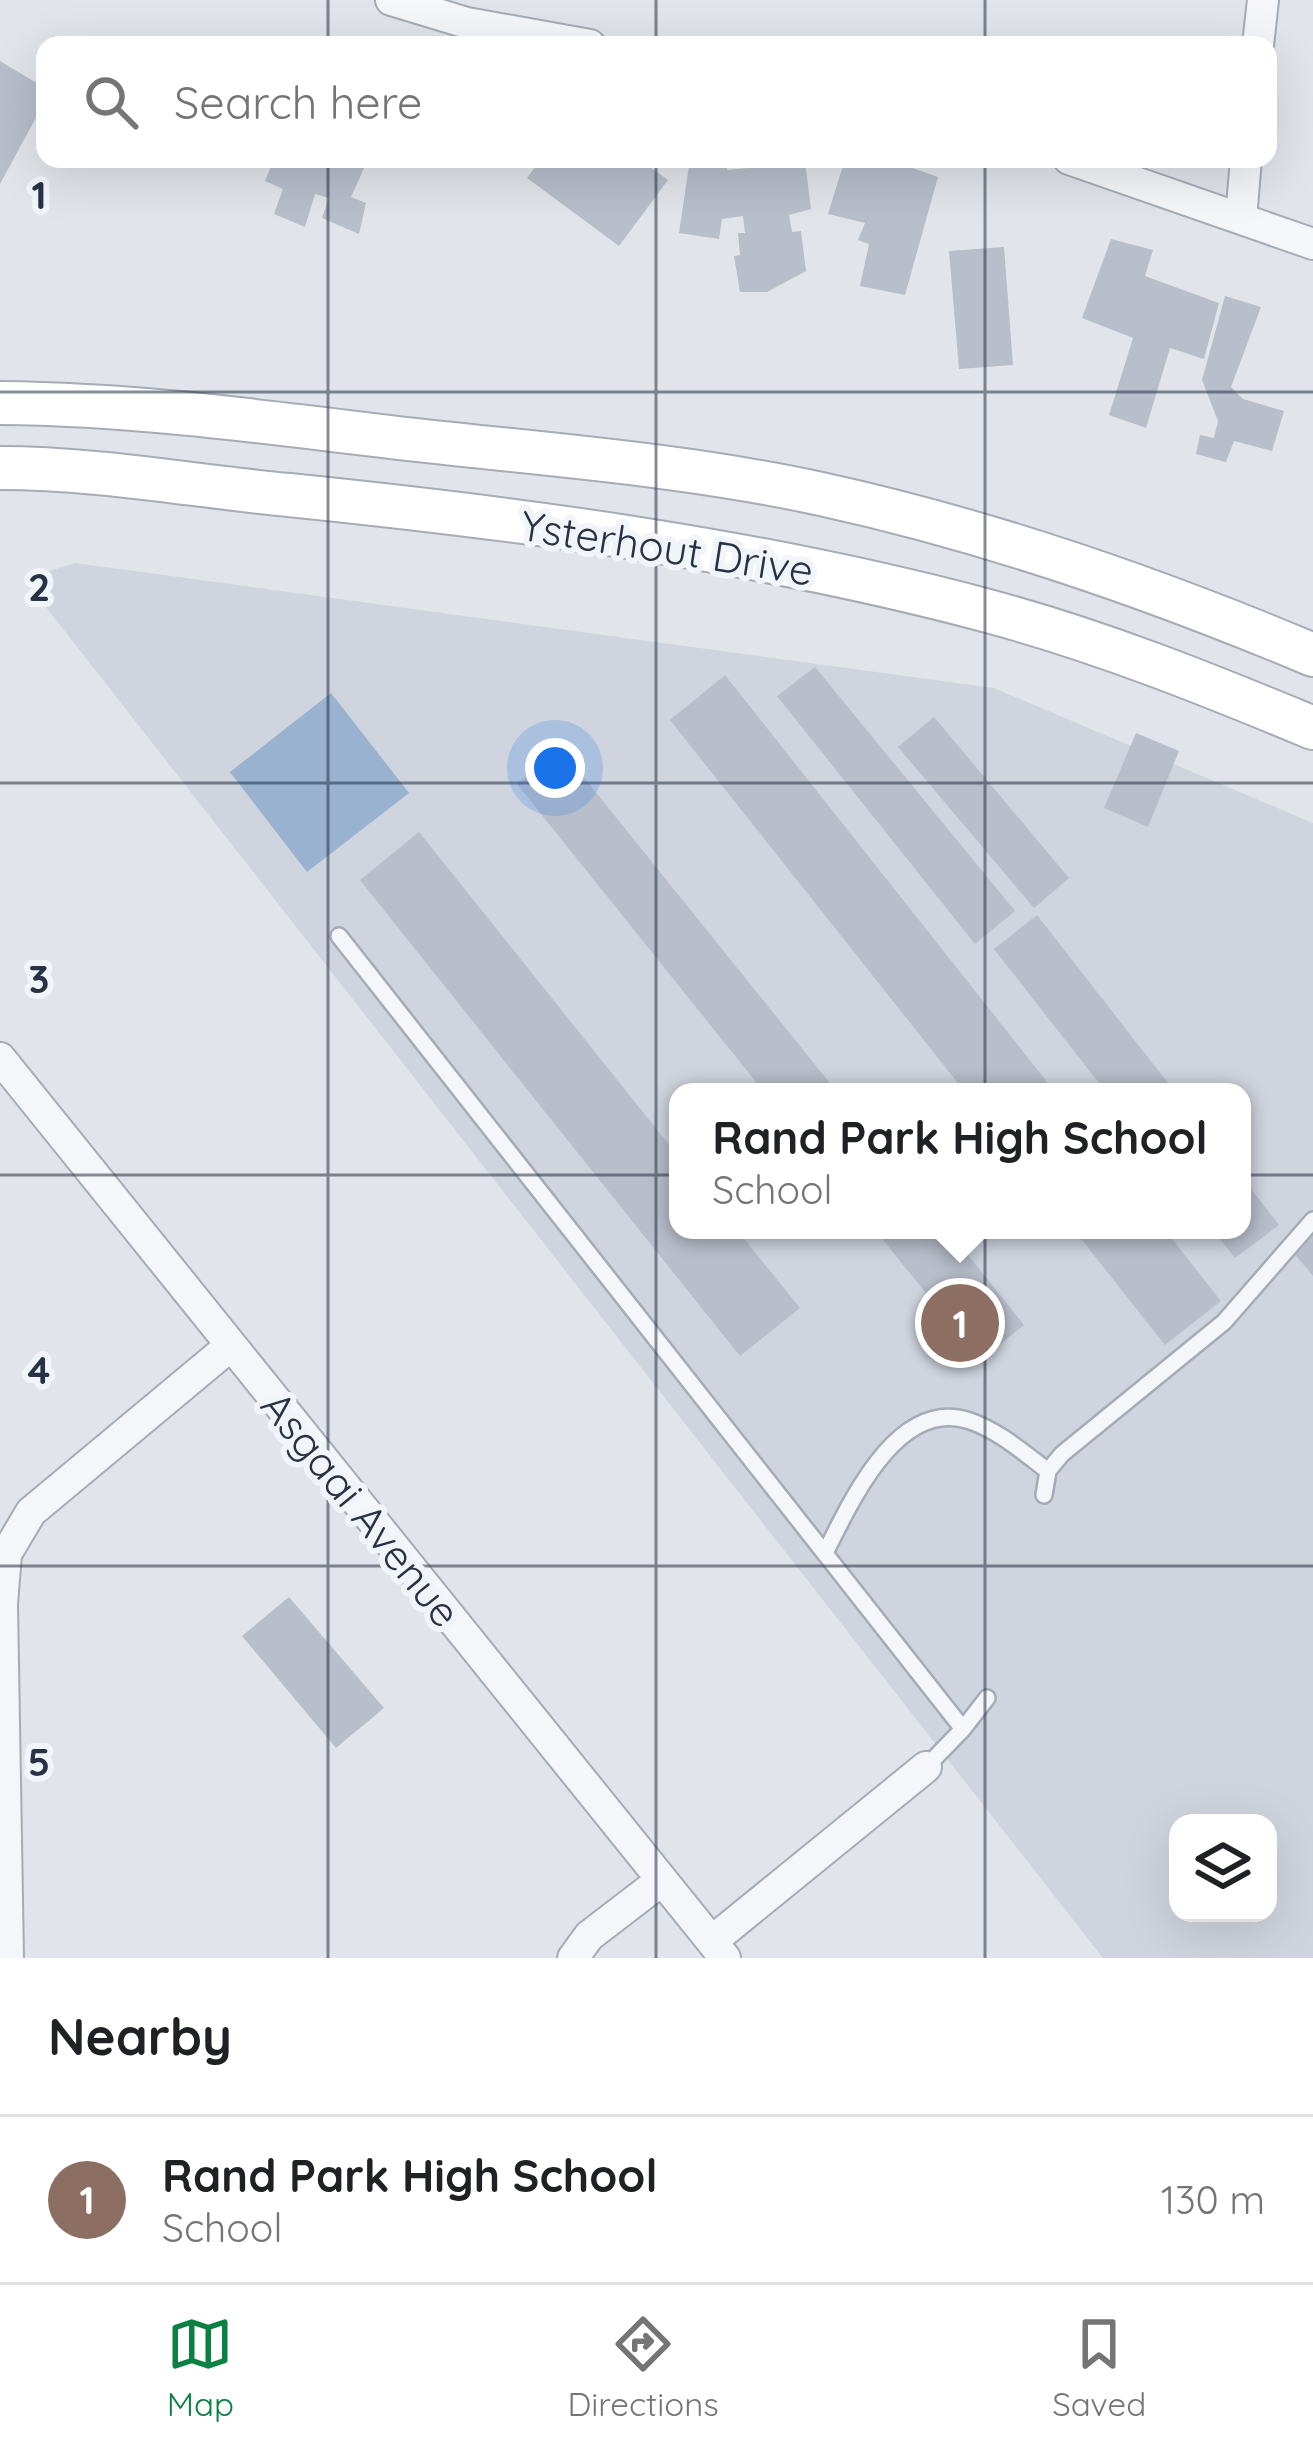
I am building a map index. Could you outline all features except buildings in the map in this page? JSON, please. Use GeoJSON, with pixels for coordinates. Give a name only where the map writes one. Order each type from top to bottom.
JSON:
{"type":"FeatureCollection","features":[{"type":"Feature","properties":{"kind":"main road","name":"Ysterhout Drive"},"geometry":{"type":"LineString","coordinates":[[0,403],[293,425],[628,464],[819,493],[1006,542],[1214,613],[1313,655]]}},
{"type":"Feature","properties":{"kind":"main road","name":"Ysterhout Drive"},"geometry":{"type":"LineString","coordinates":[[0,468],[341,501],[622,536],[822,572],[990,611],[1091,643],[1313,728]]}},
{"type":"Feature","properties":{"kind":"street"},"geometry":{"type":"LineString","coordinates":[[391,0],[467,23],[540,36]]}},
{"type":"Feature","properties":{"kind":"street"},"geometry":{"type":"LineString","coordinates":[[1259,36],[1263,0]]}},
{"type":"Feature","properties":{"kind":"street"},"geometry":{"type":"LineString","coordinates":[[1095,168],[1313,244]]}},
{"type":"Feature","properties":{"kind":"street"},"geometry":{"type":"LineString","coordinates":[[1240,218],[1245,168]]}},
{"type":"Feature","properties":{"kind":"street","name":"Asgaai Avenue"},"geometry":{"type":"LineString","coordinates":[[0,1058],[718,1949]]}},
{"type":"Feature","properties":{"kind":"street"},"geometry":{"type":"LineString","coordinates":[[8,1958],[2,1604],[6,1554],[32,1512],[230,1347]]}},
{"type":"Feature","properties":{"kind":"street"},"geometry":{"type":"LineString","coordinates":[[718,1949],[926,1767]]}},
{"type":"Feature","properties":{"kind":"street"},"geometry":{"type":"LineString","coordinates":[[572,1958],[589,1936],[662,1880]]}},
{"type":"Feature","properties":{"kind":"lane"},"geometry":{"type":"LineString","coordinates":[[339,936],[963,1729]]}},
{"type":"Feature","properties":{"kind":"lane"},"geometry":{"type":"LineString","coordinates":[[1043,1495],[1048,1471],[1080,1438],[1224,1322],[1313,1220]]}},
{"type":"Feature","properties":{"kind":"lane"},"geometry":{"type":"LineString","coordinates":[[825,1553],[877,1465],[926,1424],[945,1417],[968,1420],[1048,1471]]}},
{"type":"Feature","properties":{"kind":"lane"},"geometry":{"type":"LineString","coordinates":[[926,1767],[987,1698]]}},
{"type":"Feature","properties":{"kind":"shaded area"},"geometry":{"type":"Polygon","coordinates":[[[75,563],[994,688],[1313,823],[1313,1958],[1103,1958],[24,579],[75,563]]]}},
{"type":"Feature","properties":{"kind":"water"},"geometry":{"type":"Polygon","coordinates":[[[331,693],[409,793],[307,872],[230,772],[331,693]]]}},
{"type":"Feature","properties":{"kind":"place","name":"Rand Park High School"},"geometry":{"type":"Point","coordinates":[960,1323]}}]}
